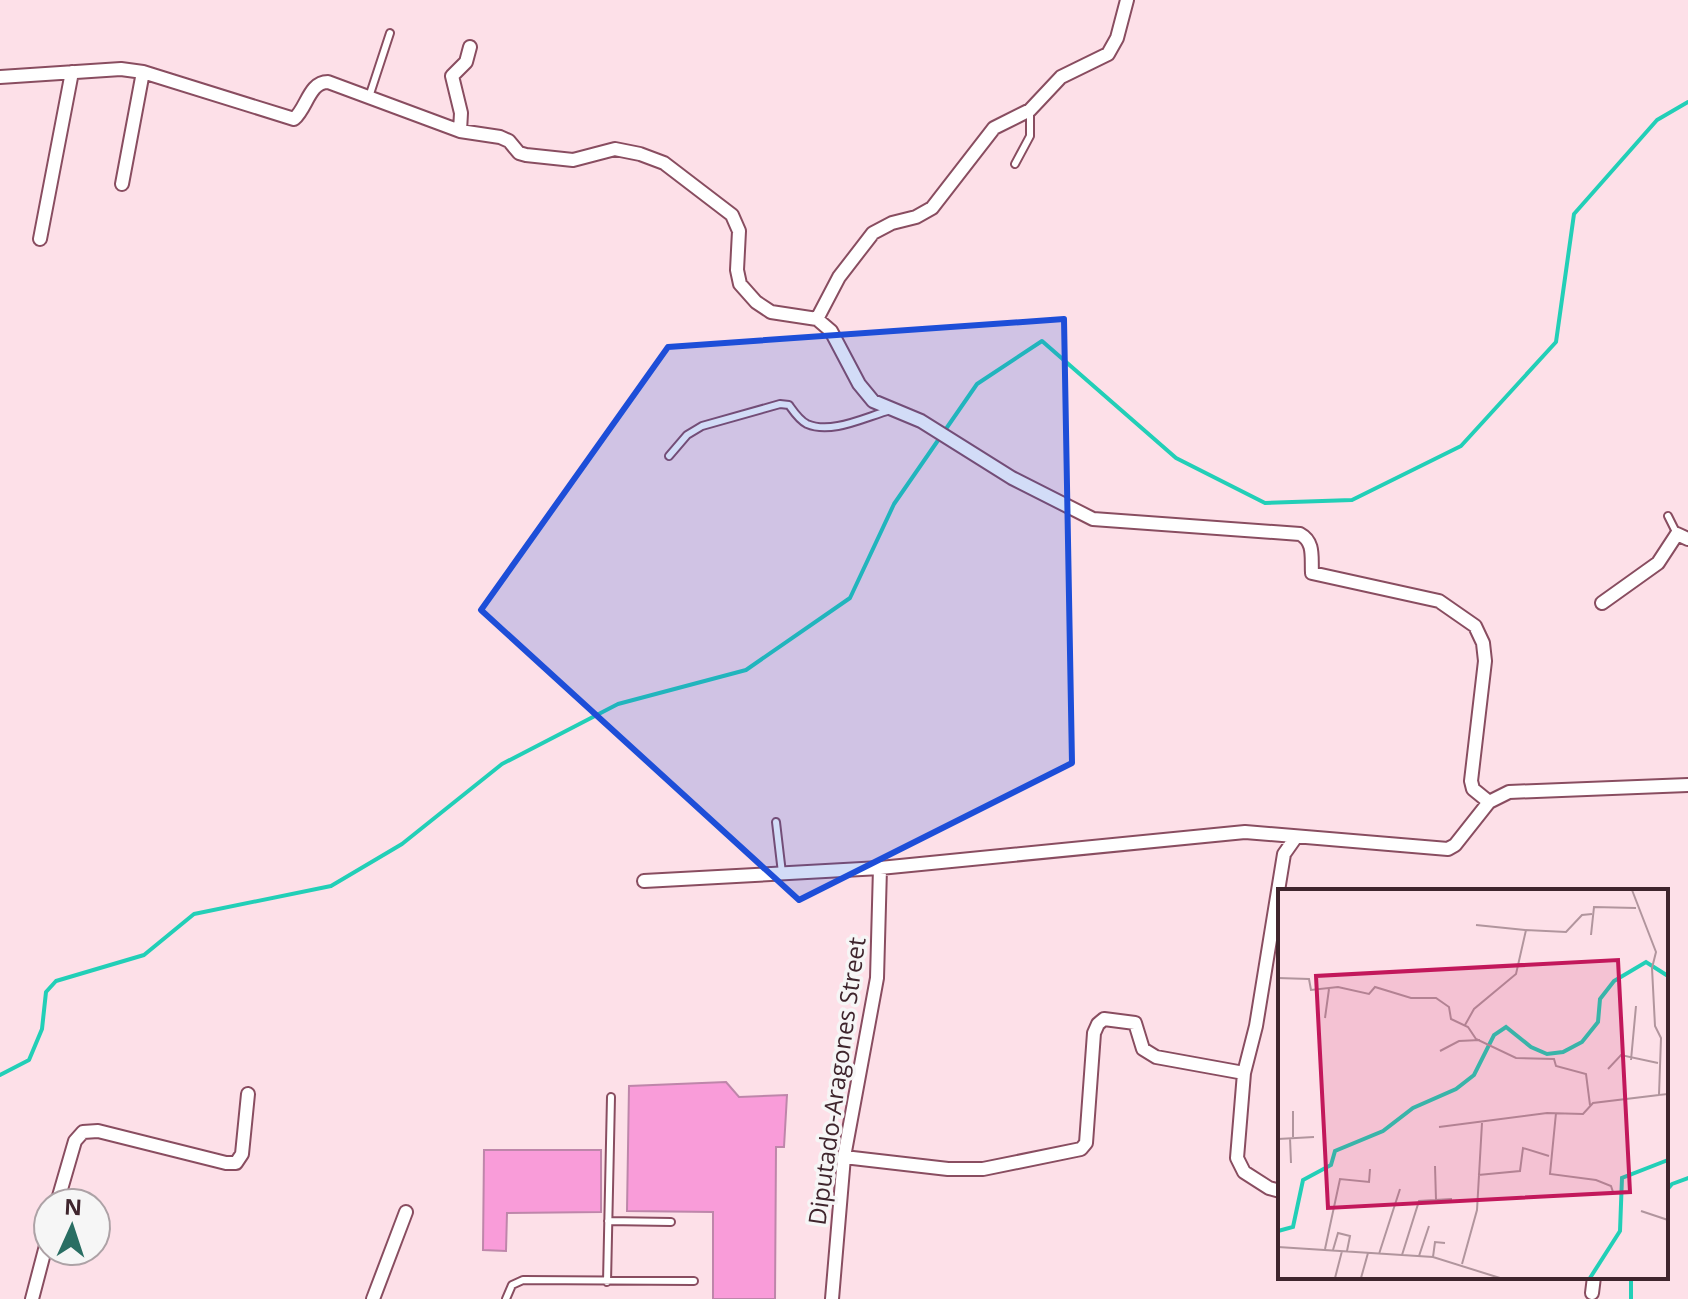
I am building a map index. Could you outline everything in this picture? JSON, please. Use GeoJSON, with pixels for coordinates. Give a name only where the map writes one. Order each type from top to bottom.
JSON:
{"type":"FeatureCollection","features":[{"type":"Feature","properties":{"kind":"street"},"geometry":{"type":"LineString","coordinates":[[817,319],[839,277],[873,233],[932,208],[994,128],[1030,110],[1061,77],[1101,58],[1114,48],[1127,0]]}},
{"type":"Feature","properties":{"kind":"street"},"geometry":{"type":"LineString","coordinates":[[460,131],[461,113],[452,76],[466,62],[470,47]]}},
{"type":"Feature","properties":{"kind":"street"},"geometry":{"type":"LineString","coordinates":[[0,77],[121,69],[143,72],[288,119],[300,114],[315,86],[328,82],[460,131],[500,137],[526,155],[573,160],[615,149],[664,163],[732,215],[739,231],[737,270],[740,284],[756,302],[771,312],[817,319],[831,331],[859,384],[873,401],[933,429],[1012,478],[1093,519],[1300,534],[1311,544],[1312,573],[1439,601],[1475,626],[1483,643],[1485,661],[1471,781],[1473,789],[1489,802]]}},
{"type":"Feature","properties":{"kind":"street"},"geometry":{"type":"LineString","coordinates":[[40,239],[72,72]]}},
{"type":"Feature","properties":{"kind":"street"},"geometry":{"type":"LineString","coordinates":[[122,184],[143,72]]}},
{"type":"Feature","properties":{"kind":"street"},"geometry":{"type":"LineString","coordinates":[[1602,603],[1658,563],[1683,537]]}},
{"type":"Feature","properties":{"kind":"street"},"geometry":{"type":"LineString","coordinates":[[644,881],[880,868],[1245,832],[1448,849],[1455,845],[1489,802],[1509,792],[1688,785]]}},
{"type":"Feature","properties":{"kind":"street"},"geometry":{"type":"LineString","coordinates":[[1278,889],[1284,854],[1296,837]]}},
{"type":"Feature","properties":{"kind":"street","name":"Diputado-Aragones Street"},"geometry":{"type":"LineString","coordinates":[[832,1299],[844,1157],[877,978],[880,868]]}},
{"type":"Feature","properties":{"kind":"street"},"geometry":{"type":"LineString","coordinates":[[1278,891],[1256,1026],[1244,1073],[1237,1158],[1244,1172],[1278,1190]]}},
{"type":"Feature","properties":{"kind":"street"},"geometry":{"type":"LineString","coordinates":[[844,1157],[948,1169],[983,1169],[1081,1149],[1086,1143],[1094,1033],[1104,1019],[1135,1023],[1143,1049],[1156,1057],[1244,1073]]}},
{"type":"Feature","properties":{"kind":"street"},"geometry":{"type":"LineString","coordinates":[[62,1187],[75,1141],[83,1132],[98,1131],[236,1163],[242,1154],[248,1094]]}},
{"type":"Feature","properties":{"kind":"street"},"geometry":{"type":"LineString","coordinates":[[373,1299],[406,1212]]}},
{"type":"Feature","properties":{"kind":"street"},"geometry":{"type":"LineString","coordinates":[[32,1299],[40,1267]]}},
{"type":"Feature","properties":{"kind":"street"},"geometry":{"type":"LineString","coordinates":[[1592,1293],[1594,1279]]}},
{"type":"Feature","properties":{"kind":"lane"},"geometry":{"type":"LineString","coordinates":[[369,97],[390,33]]}},
{"type":"Feature","properties":{"kind":"lane"},"geometry":{"type":"LineString","coordinates":[[1015,164],[1030,136],[1030,110]]}},
{"type":"Feature","properties":{"kind":"lane"},"geometry":{"type":"LineString","coordinates":[[669,456],[687,435],[702,426],[780,404],[789,405],[807,424],[818,426],[849,423],[893,409]]}},
{"type":"Feature","properties":{"kind":"lane"},"geometry":{"type":"LineString","coordinates":[[1668,516],[1683,537]]}},
{"type":"Feature","properties":{"kind":"lane"},"geometry":{"type":"LineString","coordinates":[[776,822],[782,873]]}},
{"type":"Feature","properties":{"kind":"lane"},"geometry":{"type":"LineString","coordinates":[[607,1282],[611,1097]]}},
{"type":"Feature","properties":{"kind":"lane"},"geometry":{"type":"LineString","coordinates":[[608,1221],[671,1222]]}},
{"type":"Feature","properties":{"kind":"lane"},"geometry":{"type":"LineString","coordinates":[[506,1299],[512,1285],[523,1280],[694,1281]]}},
{"type":"Feature","properties":{"kind":"highlighted area"},"geometry":{"type":"Polygon","coordinates":[[[1064,319],[1072,763],[799,900],[481,610],[668,347],[1064,319]]]}},
{"type":"Feature","properties":{"kind":"building"},"geometry":{"type":"Polygon","coordinates":[[[726,1082],[739,1097],[787,1095],[784,1147],[776,1147],[775,1299],[713,1299],[713,1212],[627,1211],[629,1086],[726,1082]]]}},
{"type":"Feature","properties":{"kind":"building"},"geometry":{"type":"Polygon","coordinates":[[[484,1150],[601,1150],[601,1212],[507,1213],[506,1251],[483,1250],[484,1150]]]}},
{"type":"Feature","properties":{"kind":"waterway"},"geometry":{"type":"LineString","coordinates":[[0,1075],[29,1060],[42,1029],[46,992],[56,981],[144,955],[194,914],[331,886],[402,844],[502,764],[618,704],[746,670],[850,598],[894,504],[977,384],[1042,341],[1176,458],[1265,503],[1352,500],[1461,446],[1556,342],[1574,214],[1657,120],[1688,102]]}},
{"type":"Feature","properties":{"kind":"waterway"},"geometry":{"type":"LineString","coordinates":[[1668,1189],[1688,1178]]}},
{"type":"Feature","properties":{"kind":"waterway"},"geometry":{"type":"LineString","coordinates":[[1631,1279],[1631,1299]]}}]}
